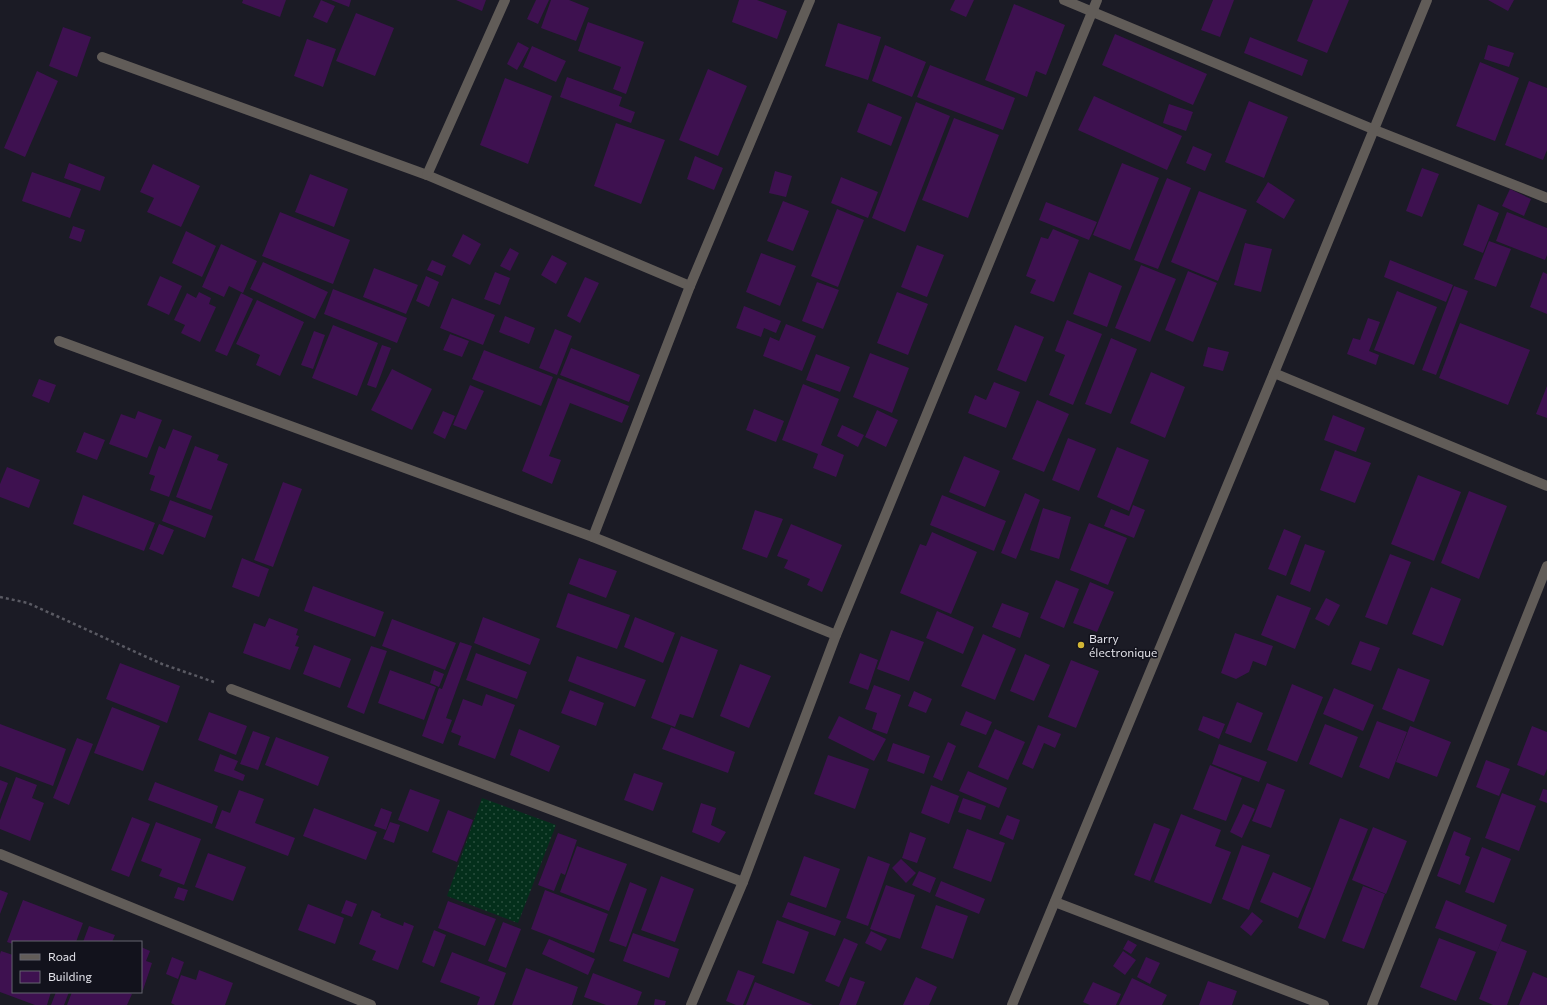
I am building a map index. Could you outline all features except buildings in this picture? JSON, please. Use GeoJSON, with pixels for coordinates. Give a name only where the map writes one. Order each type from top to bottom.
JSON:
{"type":"FeatureCollection","features":[{"type":"Feature","properties":{"kind":"street"},"geometry":{"type":"LineString","coordinates":[[427,175],[505,0]]}},
{"type":"Feature","properties":{"kind":"street"},"geometry":{"type":"LineString","coordinates":[[593,537],[690,286],[810,0]]}},
{"type":"Feature","properties":{"kind":"street"},"geometry":{"type":"LineString","coordinates":[[1064,0],[1374,130],[1547,198]]}},
{"type":"Feature","properties":{"kind":"street"},"geometry":{"type":"LineString","coordinates":[[691,1005],[743,882],[836,635],[1097,0]]}},
{"type":"Feature","properties":{"kind":"street"},"geometry":{"type":"LineString","coordinates":[[1012,1005],[1427,0]]}},
{"type":"Feature","properties":{"kind":"street"},"geometry":{"type":"LineString","coordinates":[[102,57],[427,175],[690,286]]}},
{"type":"Feature","properties":{"kind":"street"},"geometry":{"type":"LineString","coordinates":[[59,341],[593,537],[836,635]]}},
{"type":"Feature","properties":{"kind":"street"},"geometry":{"type":"LineString","coordinates":[[1274,373],[1547,486]]}},
{"type":"Feature","properties":{"kind":"street"},"geometry":{"type":"LineString","coordinates":[[1372,1005],[1547,566]]}},
{"type":"Feature","properties":{"kind":"street"},"geometry":{"type":"LineString","coordinates":[[231,689],[743,882]]}},
{"type":"Feature","properties":{"kind":"street"},"geometry":{"type":"LineString","coordinates":[[0,854],[371,1005]]}},
{"type":"Feature","properties":{"kind":"street"},"geometry":{"type":"LineString","coordinates":[[1055,902],[1324,1005]]}},
{"type":"Feature","properties":{"kind":"path"},"geometry":{"type":"LineString","coordinates":[[0,597],[28,603],[162,664],[231,689]]}},
{"type":"Feature","properties":{"kind":"green space"},"geometry":{"type":"Polygon","coordinates":[[[482,798],[556,825],[518,923],[447,896],[482,798]]]}},
{"type":"Feature","properties":{"kind":"place","name":"Barry électronique"},"geometry":{"type":"Point","coordinates":[1081,645]}}]}
